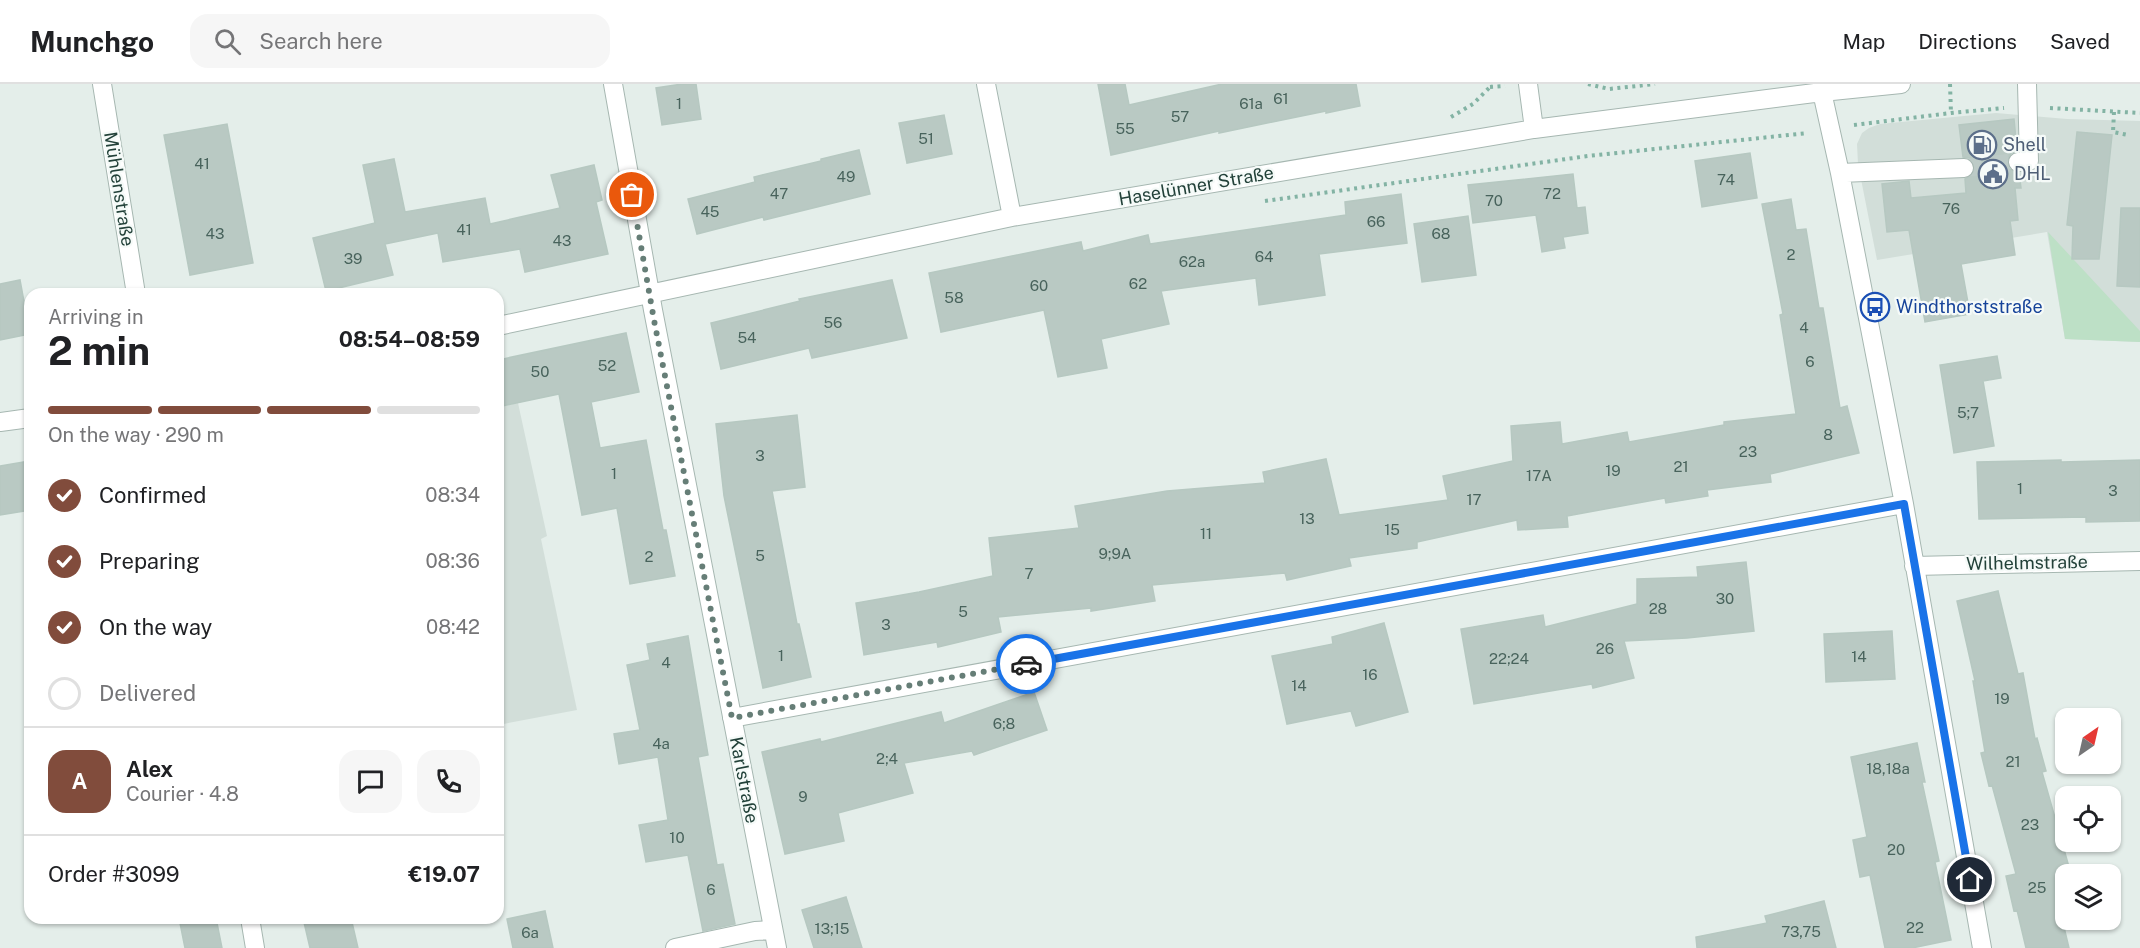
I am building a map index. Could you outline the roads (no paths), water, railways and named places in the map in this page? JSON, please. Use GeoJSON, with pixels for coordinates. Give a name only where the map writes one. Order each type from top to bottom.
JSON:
{"type":"FeatureCollection","features":[{"type":"Feature","properties":{"kind":"street","name":"Mühlenstraße"},"geometry":{"type":"LineString","coordinates":[[102,84],[135,288]]}},
{"type":"Feature","properties":{"kind":"street","name":"Karlstraße"},"geometry":{"type":"LineString","coordinates":[[613,84],[650,294],[775,939]]}},
{"type":"Feature","properties":{"kind":"street"},"geometry":{"type":"LineString","coordinates":[[986,84],[1012,217]]}},
{"type":"Feature","properties":{"kind":"street"},"geometry":{"type":"LineString","coordinates":[[1528,84],[1534,129]]}},
{"type":"Feature","properties":{"kind":"street","name":"Haselünner Straße"},"geometry":{"type":"LineString","coordinates":[[504,325],[1012,217],[1534,129],[1878,85],[1901,84]]}},
{"type":"Feature","properties":{"kind":"street"},"geometry":{"type":"LineString","coordinates":[[2018,162],[2029,161],[2027,84]]}},
{"type":"Feature","properties":{"kind":"street"},"geometry":{"type":"LineString","coordinates":[[1822,92],[1840,173],[1904,504],[1982,948]]}},
{"type":"Feature","properties":{"kind":"street"},"geometry":{"type":"LineString","coordinates":[[1840,173],[1964,168]]}},
{"type":"Feature","properties":{"kind":"street"},"geometry":{"type":"LineString","coordinates":[[0,422],[24,419]]}},
{"type":"Feature","properties":{"kind":"street"},"geometry":{"type":"LineString","coordinates":[[732,718],[1904,504]]}},
{"type":"Feature","properties":{"kind":"street","name":"Wilhelmstraße"},"geometry":{"type":"LineString","coordinates":[[1914,566],[2140,561]]}},
{"type":"Feature","properties":{"kind":"street"},"geometry":{"type":"LineString","coordinates":[[251,924],[255,948]]}},
{"type":"Feature","properties":{"kind":"street"},"geometry":{"type":"LineString","coordinates":[[675,948],[755,931],[775,939]]}},
{"type":"Feature","properties":{"kind":"tunnel"},"geometry":{"type":"LineString","coordinates":[[1964,168],[2018,162]]}},
{"type":"Feature","properties":{"kind":"place","name":"Shell"},"geometry":{"type":"Point","coordinates":[1982,145]}},
{"type":"Feature","properties":{"kind":"place","name":"DHL"},"geometry":{"type":"Point","coordinates":[1993,174]}},
{"type":"Feature","properties":{"kind":"place","name":"Windthorststraße"},"geometry":{"type":"Point","coordinates":[1875,307]}}]}
